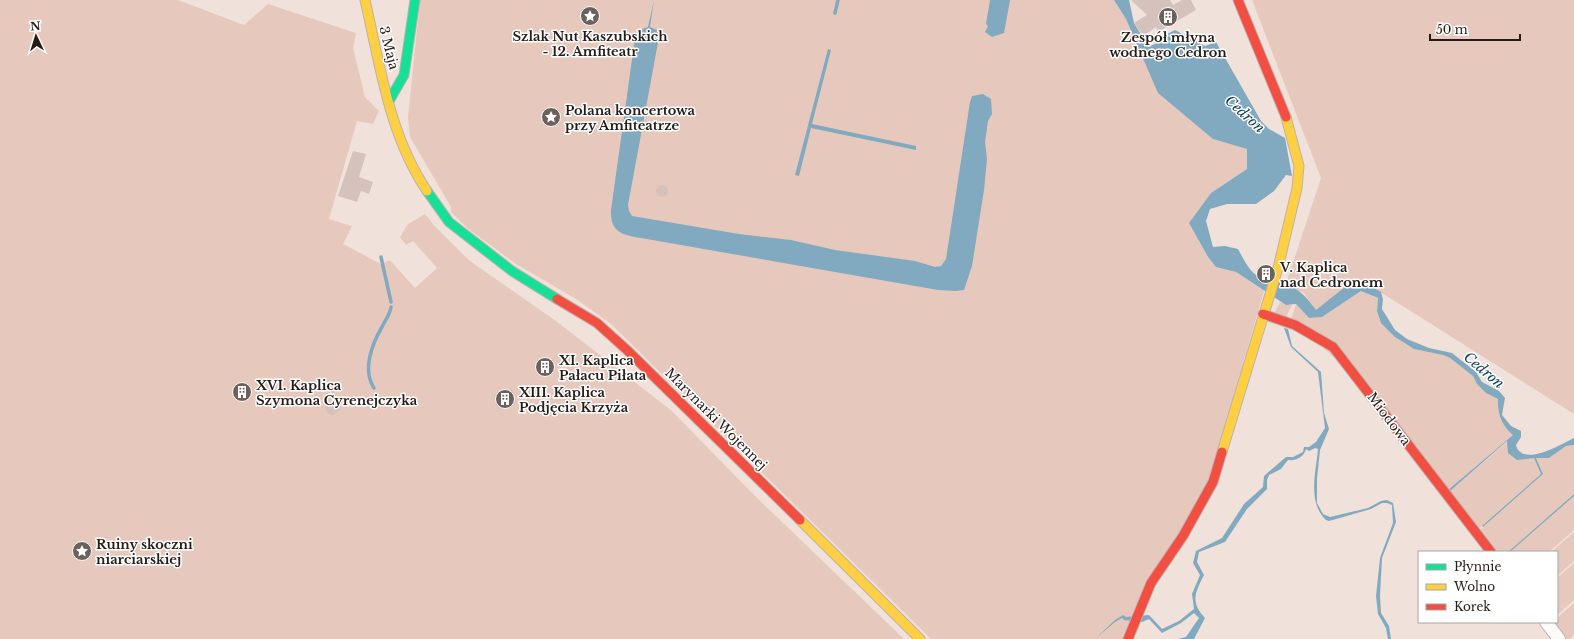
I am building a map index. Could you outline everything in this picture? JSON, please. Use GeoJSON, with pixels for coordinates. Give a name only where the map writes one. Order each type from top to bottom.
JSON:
{"type":"FeatureCollection","features":[{"type":"Feature","properties":{"kind":"street","name":"3 Maja"},"geometry":{"type":"LineString","coordinates":[[364,0],[389,101]]}},
{"type":"Feature","properties":{"kind":"street"},"geometry":{"type":"LineString","coordinates":[[389,101],[404,75],[415,0]]}},
{"type":"Feature","properties":{"kind":"street"},"geometry":{"type":"LineString","coordinates":[[1128,639],[1151,583],[1183,536],[1213,482],[1255,349],[1263,314],[1280,260],[1297,188],[1299,166],[1283,108],[1238,0]]}},
{"type":"Feature","properties":{"kind":"street","name":"Marynarki Wojennej"},"geometry":{"type":"LineString","coordinates":[[389,101],[406,156],[420,181],[449,222],[512,271],[603,328],[920,639]]}},
{"type":"Feature","properties":{"kind":"street","name":"Miodowa"},"geometry":{"type":"LineString","coordinates":[[1263,314],[1295,325],[1333,347],[1490,551]]}},
{"type":"Feature","properties":{"kind":"street"},"geometry":{"type":"LineString","coordinates":[[1547,623],[1559,639]]}},
{"type":"Feature","properties":{"kind":"shaded area"},"geometry":{"type":"Polygon","coordinates":[[[0,0],[178,0],[244,25],[268,4],[356,33],[353,48],[365,97],[379,111],[373,124],[357,121],[329,219],[352,226],[343,244],[381,264],[390,260],[415,288],[437,268],[413,241],[406,245],[400,237],[408,224],[425,214],[470,261],[556,321],[672,411],[753,494],[904,639],[0,639],[0,0]]]}},
{"type":"Feature","properties":{"kind":"shaded area"},"geometry":{"type":"Polygon","coordinates":[[[420,0],[1114,0],[1189,118],[1213,139],[1247,149],[1247,169],[1211,193],[1189,223],[1208,257],[1216,267],[1236,272],[1264,291],[1209,482],[1122,639],[931,639],[611,324],[576,299],[516,264],[467,228],[451,212],[451,207],[410,137],[408,117],[420,0]]]}},
{"type":"Feature","properties":{"kind":"shaded area"},"geometry":{"type":"Polygon","coordinates":[[[1252,0],[1574,0],[1574,414],[1366,283],[1316,311],[1304,293],[1286,284],[1321,178],[1252,0]]]}},
{"type":"Feature","properties":{"kind":"shaded area"},"geometry":{"type":"Polygon","coordinates":[[[1361,291],[1378,298],[1377,311],[1395,337],[1414,349],[1444,355],[1450,358],[1473,376],[1477,384],[1486,393],[1498,399],[1498,409],[1501,419],[1506,427],[1514,434],[1448,490],[1376,395],[1291,319],[1296,304],[1309,318],[1322,317],[1361,291]]]}},
{"type":"Feature","properties":{"kind":"shaded area"},"geometry":{"type":"Polygon","coordinates":[[[1280,302],[1286,305],[1292,305],[1286,317],[1275,312],[1280,302]]]}},
{"type":"Feature","properties":{"kind":"shaded area"},"geometry":{"type":"Polygon","coordinates":[[[1508,441],[1508,453],[1534,458],[1541,474],[1479,529],[1449,492],[1508,441]]]}},
{"type":"Feature","properties":{"kind":"shaded area"},"geometry":{"type":"Polygon","coordinates":[[[1574,445],[1574,494],[1509,551],[1496,551],[1480,530],[1543,474],[1536,458],[1549,458],[1566,446],[1574,445]]]}},
{"type":"Feature","properties":{"kind":"shaded area"},"geometry":{"type":"Polygon","coordinates":[[[1574,496],[1574,530],[1550,551],[1511,551],[1574,496]]]}},
{"type":"Feature","properties":{"kind":"shaded area"},"geometry":{"type":"Polygon","coordinates":[[[1574,532],[1574,561],[1558,575],[1558,551],[1552,551],[1574,532]]]}},
{"type":"Feature","properties":{"kind":"shaded area"},"geometry":{"type":"Polygon","coordinates":[[[1574,563],[1574,600],[1558,614],[1558,577],[1574,563]]]}},
{"type":"Feature","properties":{"kind":"shaded area"},"geometry":{"type":"Polygon","coordinates":[[[1574,603],[1574,635],[1570,639],[1565,639],[1554,623],[1558,623],[1558,617],[1574,603]]]}},
{"type":"Feature","properties":{"kind":"water"},"geometry":{"type":"Polygon","coordinates":[[[654,0],[650,27],[657,30],[659,37],[628,205],[632,216],[739,234],[791,240],[835,250],[915,261],[935,267],[941,266],[946,259],[970,102],[972,96],[983,94],[991,99],[992,114],[988,121],[985,142],[987,159],[984,190],[972,266],[964,290],[938,290],[634,237],[618,231],[615,228],[611,217],[611,210],[636,31],[648,27],[654,0]]]}},
{"type":"Feature","properties":{"kind":"water"},"geometry":{"type":"Polygon","coordinates":[[[990,0],[1010,0],[1004,33],[992,37],[985,32],[988,26],[986,24],[990,0]]]}},
{"type":"Feature","properties":{"kind":"water","name":"Cedron"},"geometry":{"type":"Polygon","coordinates":[[[1114,0],[1129,0],[1134,23],[1148,47],[1166,39],[1165,35],[1175,30],[1205,46],[1216,42],[1261,121],[1269,129],[1285,138],[1292,176],[1286,175],[1274,191],[1256,204],[1227,204],[1210,209],[1206,221],[1213,247],[1225,246],[1238,249],[1253,273],[1263,278],[1295,288],[1316,310],[1350,283],[1362,281],[1381,292],[1383,299],[1382,309],[1395,330],[1407,339],[1429,348],[1452,353],[1476,372],[1482,382],[1499,391],[1505,398],[1502,415],[1511,426],[1521,431],[1521,437],[1516,445],[1520,452],[1534,454],[1543,452],[1574,438],[1574,445],[1566,446],[1549,458],[1536,458],[1543,474],[1483,527],[1482,526],[1541,474],[1534,458],[1517,460],[1508,453],[1507,441],[1449,492],[1448,490],[1513,435],[1506,428],[1501,419],[1498,409],[1498,399],[1486,393],[1477,384],[1473,376],[1450,358],[1443,355],[1414,349],[1395,337],[1381,323],[1377,311],[1378,298],[1361,291],[1322,317],[1309,318],[1296,304],[1286,305],[1236,272],[1216,267],[1208,257],[1189,223],[1211,193],[1247,169],[1247,149],[1213,139],[1158,93],[1126,19],[1114,0]]]}},
{"type":"Feature","properties":{"kind":"water"},"geometry":{"type":"Polygon","coordinates":[[[828,49],[831,50],[812,124],[916,146],[916,150],[811,128],[799,176],[795,175],[828,49]]]}},
{"type":"Feature","properties":{"kind":"water"},"geometry":{"type":"Polygon","coordinates":[[[1284,328],[1288,329],[1292,346],[1321,372],[1324,413],[1329,429],[1320,450],[1317,479],[1317,503],[1323,514],[1330,517],[1368,508],[1381,501],[1387,500],[1393,503],[1396,522],[1382,558],[1380,596],[1381,613],[1389,626],[1391,639],[1388,639],[1386,628],[1378,614],[1376,596],[1380,558],[1393,523],[1392,505],[1382,503],[1371,509],[1329,521],[1326,520],[1316,505],[1314,486],[1318,449],[1315,448],[1309,451],[1306,449],[1299,458],[1288,460],[1281,469],[1269,475],[1267,480],[1267,489],[1247,509],[1225,542],[1199,552],[1197,562],[1204,575],[1196,592],[1196,602],[1197,607],[1205,618],[1194,639],[1178,639],[1186,637],[1199,618],[1194,613],[1181,623],[1162,633],[1149,619],[1142,622],[1124,620],[1122,618],[1095,639],[1115,620],[1123,615],[1126,617],[1149,615],[1162,629],[1179,621],[1194,609],[1192,594],[1200,575],[1193,563],[1196,551],[1222,538],[1244,504],[1263,487],[1264,476],[1286,457],[1293,457],[1303,452],[1304,447],[1309,447],[1316,442],[1325,428],[1318,372],[1291,347],[1284,328]]]}},
{"type":"Feature","properties":{"kind":"water"},"geometry":{"type":"Polygon","coordinates":[[[1574,494],[1574,496],[1511,551],[1509,551],[1574,494]]]}},
{"type":"Feature","properties":{"kind":"building"},"geometry":{"type":"Polygon","coordinates":[[[1131,0],[1170,0],[1173,5],[1182,0],[1191,0],[1196,10],[1158,32],[1156,27],[1143,36],[1134,23],[1147,15],[1131,0]]]}},
{"type":"Feature","properties":{"kind":"building"},"geometry":{"type":"Polygon","coordinates":[[[353,151],[366,154],[359,177],[373,182],[369,194],[361,191],[357,202],[338,196],[353,151]]]}},
{"type":"Feature","properties":{"kind":"building"},"geometry":{"type":"Polygon","coordinates":[[[664,185],[667,186],[667,196],[660,197],[657,196],[656,189],[657,186],[664,185]]]}},
{"type":"Feature","properties":{"kind":"building"},"geometry":{"type":"Polygon","coordinates":[[[540,359],[552,362],[548,374],[537,370],[540,359]]]}},
{"type":"Feature","properties":{"kind":"building","name":"XIII. Kaplica Podjęcia Krzyża"},"geometry":{"type":"Polygon","coordinates":[[[512,389],[517,404],[498,409],[493,395],[512,389]]]}},
{"type":"Feature","properties":{"kind":"building"},"geometry":{"type":"Polygon","coordinates":[[[332,401],[341,409],[332,416],[327,413],[325,406],[332,401]]]}},
{"type":"Feature","properties":{"kind":"waterway"},"geometry":{"type":"LineString","coordinates":[[835,13],[838,0]]}},
{"type":"Feature","properties":{"kind":"waterway"},"geometry":{"type":"LineString","coordinates":[[381,257],[391,302]]}},
{"type":"Feature","properties":{"kind":"waterway"},"geometry":{"type":"LineString","coordinates":[[374,388],[370,381],[370,357],[375,341],[389,315],[391,307]]}},
{"type":"Feature","properties":{"kind":"traffic: fast"},"geometry":{"type":"LineString","coordinates":[[389,101],[404,75],[415,0]]}},
{"type":"Feature","properties":{"kind":"traffic: fast"},"geometry":{"type":"LineString","coordinates":[[427,191],[449,222],[512,271],[557,299]]}},
{"type":"Feature","properties":{"kind":"traffic: slow"},"geometry":{"type":"LineString","coordinates":[[365,0],[387,99],[403,147],[427,191]]}},
{"type":"Feature","properties":{"kind":"traffic: slow"},"geometry":{"type":"LineString","coordinates":[[1222,452],[1278,268],[1297,188],[1299,166],[1286,117]]}},
{"type":"Feature","properties":{"kind":"traffic: slow"},"geometry":{"type":"LineString","coordinates":[[800,520],[920,639]]}},
{"type":"Feature","properties":{"kind":"traffic: jam"},"geometry":{"type":"LineString","coordinates":[[1238,0],[1286,117]]}},
{"type":"Feature","properties":{"kind":"traffic: jam"},"geometry":{"type":"LineString","coordinates":[[557,299],[597,323],[627,350],[800,520]]}},
{"type":"Feature","properties":{"kind":"traffic: jam"},"geometry":{"type":"LineString","coordinates":[[1263,314],[1295,325],[1333,347],[1490,551]]}},
{"type":"Feature","properties":{"kind":"traffic: jam"},"geometry":{"type":"LineString","coordinates":[[1128,639],[1151,583],[1183,536],[1213,482],[1222,452]]}},
{"type":"Feature","properties":{"kind":"place","name":"Szlak Nut Kaszubskich - 12. Amfiteatr"},"geometry":{"type":"Point","coordinates":[590,16]}},
{"type":"Feature","properties":{"kind":"place","name":"Zespół młyna wodnego Cedron"},"geometry":{"type":"Point","coordinates":[1168,17]}},
{"type":"Feature","properties":{"kind":"place","name":"Polana koncertowa przy Amfiteatrze"},"geometry":{"type":"Point","coordinates":[551,117]}},
{"type":"Feature","properties":{"kind":"place","name":"V. Kaplica nad Cedronem"},"geometry":{"type":"Point","coordinates":[1266,274]}},
{"type":"Feature","properties":{"kind":"place","name":"XI. Kaplica Pałacu Piłata"},"geometry":{"type":"Point","coordinates":[545,367]}},
{"type":"Feature","properties":{"kind":"place","name":"XVI. Kaplica Szymona Cyrenejczyka"},"geometry":{"type":"Point","coordinates":[242,392]}},
{"type":"Feature","properties":{"kind":"place","name":"XIII. Kaplica Podjęcia Krzyża"},"geometry":{"type":"Point","coordinates":[505,399]}},
{"type":"Feature","properties":{"kind":"place","name":"Ruiny skoczni niarciarskiej"},"geometry":{"type":"Point","coordinates":[82,551]}}]}
